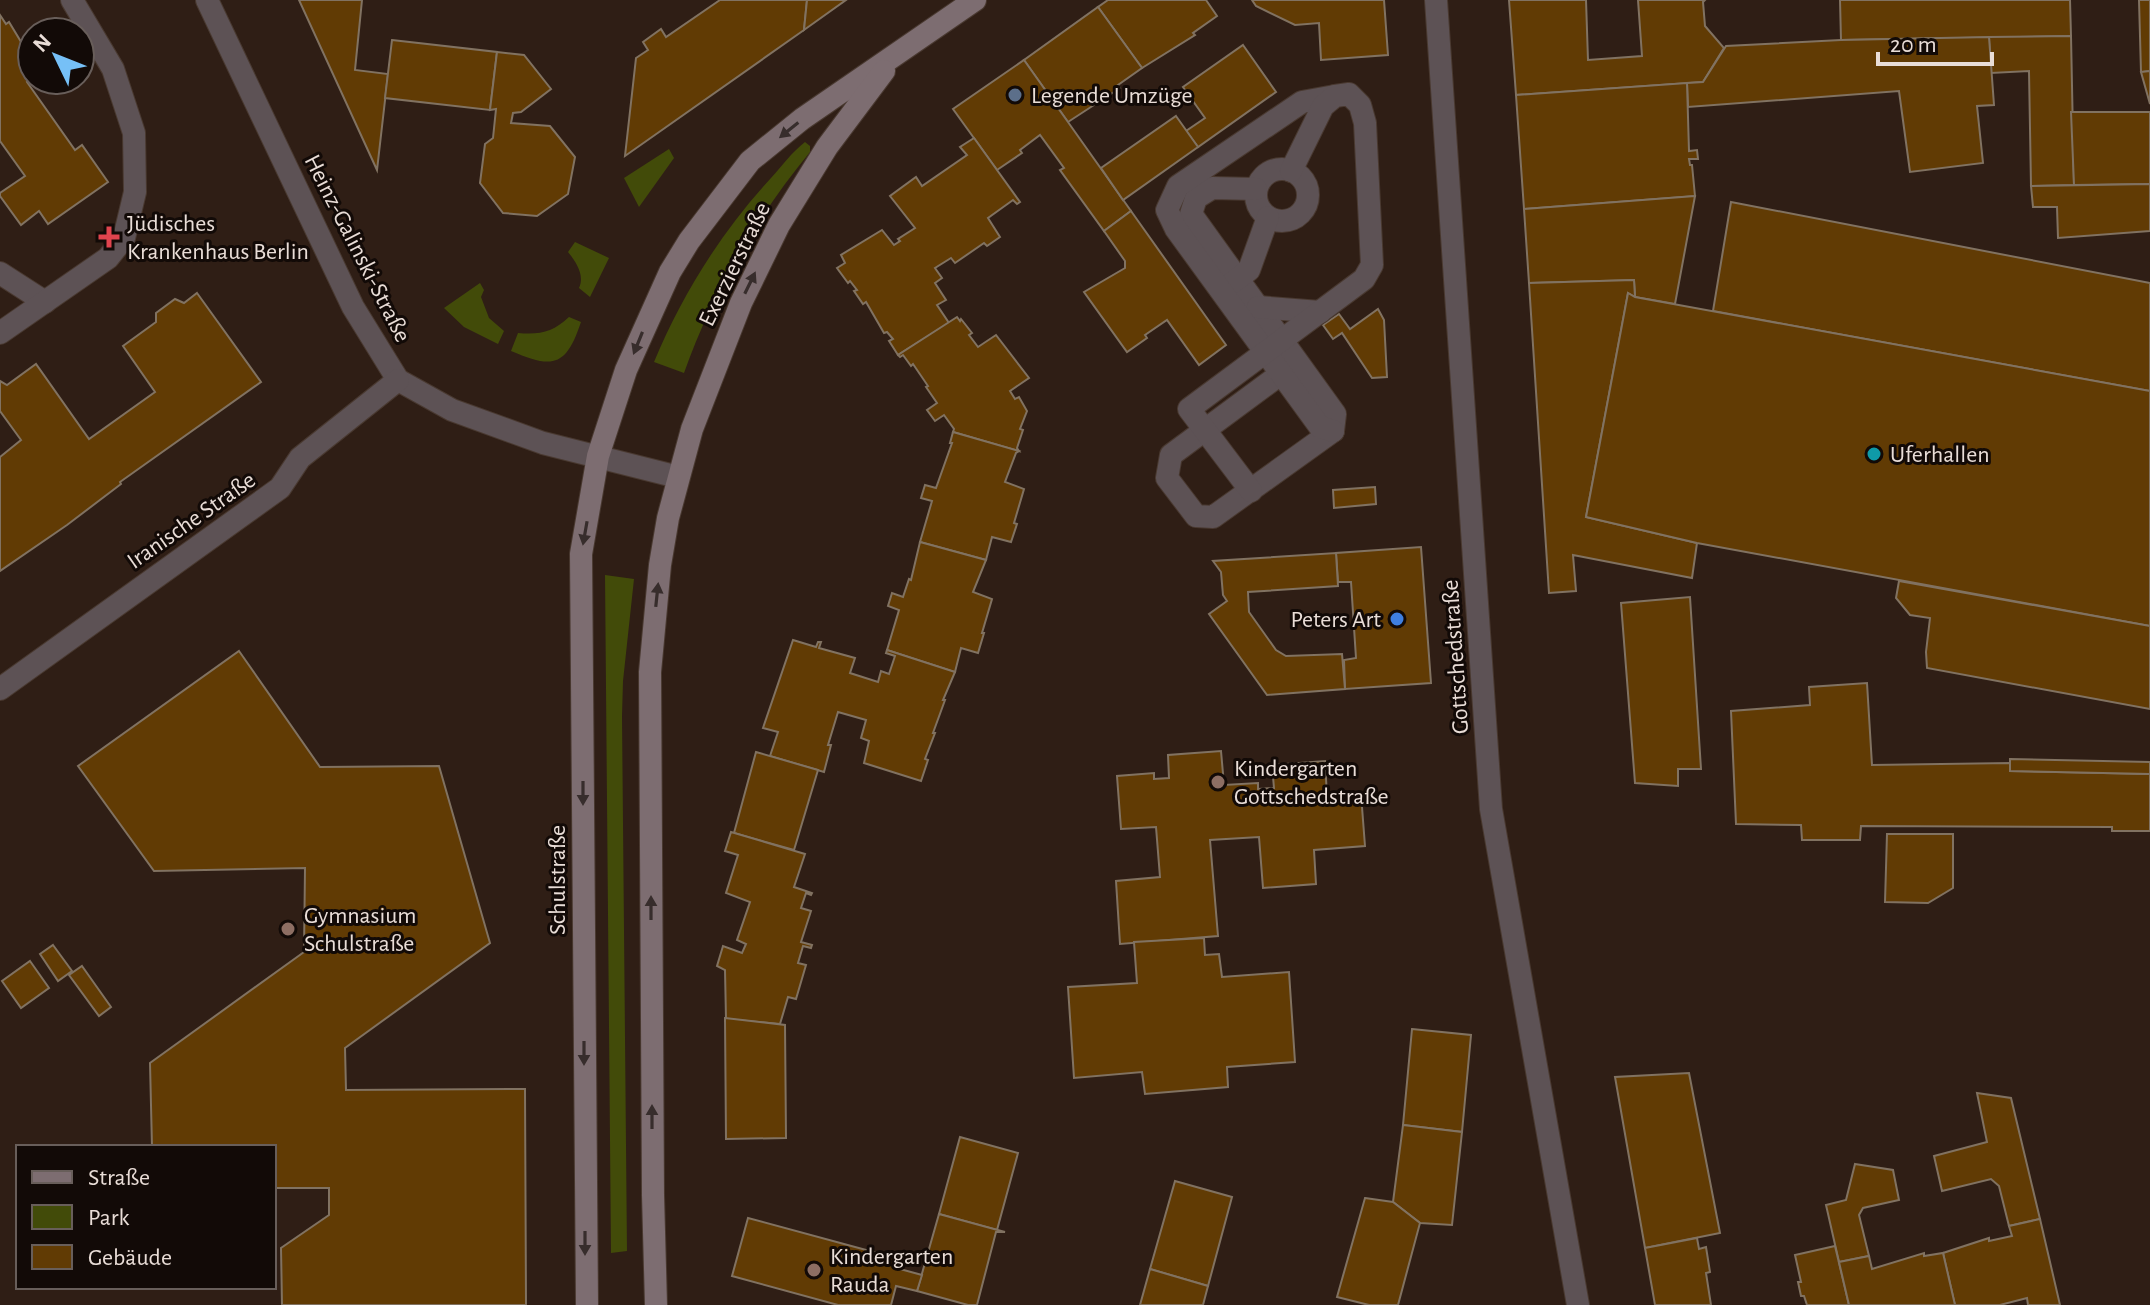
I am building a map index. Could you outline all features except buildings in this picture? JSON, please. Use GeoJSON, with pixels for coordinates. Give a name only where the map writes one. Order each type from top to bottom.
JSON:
{"type":"FeatureCollection","features":[{"type":"Feature","properties":{"kind":"main road","name":"Exerzierstraße"},"geometry":{"type":"LineString","coordinates":[[598,456],[626,370],[670,272],[689,241],[750,161],[802,119],[975,0]]}},
{"type":"Feature","properties":{"kind":"main road","name":"Exerzierstraße"},"geometry":{"type":"LineString","coordinates":[[656,1305],[652,1181],[650,672],[660,565],[668,518],[704,394],[779,225],[827,147],[895,57]]}},
{"type":"Feature","properties":{"kind":"main road","name":"Schulstraße"},"geometry":{"type":"LineString","coordinates":[[587,1305],[581,554],[598,456]]}},
{"type":"Feature","properties":{"kind":"street"},"geometry":{"type":"LineString","coordinates":[[0,333],[108,258],[124,238],[135,192],[134,133],[113,69],[72,0]]}},
{"type":"Feature","properties":{"kind":"street","name":"Heinz-Galinski-Straße"},"geometry":{"type":"LineString","coordinates":[[207,0],[353,307],[398,380],[452,410],[543,443],[678,477]]}},
{"type":"Feature","properties":{"kind":"street","name":"Gottschedstraße"},"geometry":{"type":"LineString","coordinates":[[1436,0],[1491,809],[1578,1305]]}},
{"type":"Feature","properties":{"kind":"street"},"geometry":{"type":"LineString","coordinates":[[1251,491],[1189,409],[1364,279],[1372,265],[1365,123],[1360,105],[1349,94],[1302,102],[1178,186],[1167,210],[1176,229],[1230,285],[1258,307],[1273,346]]}},
{"type":"Feature","properties":{"kind":"street"},"geometry":{"type":"LineString","coordinates":[[1291,171],[1323,106],[1335,96]]}},
{"type":"Feature","properties":{"kind":"street"},"geometry":{"type":"LineString","coordinates":[[1280,169],[1291,171],[1300,176],[1308,196],[1299,215],[1278,221],[1260,210],[1256,189],[1269,172],[1280,169]]}},
{"type":"Feature","properties":{"kind":"street"},"geometry":{"type":"LineString","coordinates":[[1256,189],[1212,188],[1196,198],[1191,214],[1230,285],[1273,346],[1289,368],[1335,414],[1333,431],[1213,517],[1196,516],[1167,478],[1171,455],[1289,368]]}},
{"type":"Feature","properties":{"kind":"street"},"geometry":{"type":"LineString","coordinates":[[1230,285],[1249,270],[1268,217]]}},
{"type":"Feature","properties":{"kind":"street"},"geometry":{"type":"LineString","coordinates":[[0,273],[45,302]]}},
{"type":"Feature","properties":{"kind":"street"},"geometry":{"type":"LineString","coordinates":[[1258,307],[1320,312]]}},
{"type":"Feature","properties":{"kind":"street"},"geometry":{"type":"LineString","coordinates":[[1289,368],[1303,402],[1320,427],[1333,431]]}},
{"type":"Feature","properties":{"kind":"street","name":"Iranische Straße"},"geometry":{"type":"LineString","coordinates":[[0,689],[280,488],[300,458],[398,380]]}},
{"type":"Feature","properties":{"kind":"street"},"geometry":{"type":"LineString","coordinates":[[1253,395],[1303,402]]}},
{"type":"Feature","properties":{"kind":"green space"},"geometry":{"type":"Polygon","coordinates":[[[805,142],[810,146],[810,152],[771,203],[737,257],[708,314],[684,373],[654,362],[690,289],[719,242],[805,142]]]}},
{"type":"Feature","properties":{"kind":"green space"},"geometry":{"type":"Polygon","coordinates":[[[669,149],[674,158],[639,207],[624,178],[669,149]]]}},
{"type":"Feature","properties":{"kind":"green space"},"geometry":{"type":"Polygon","coordinates":[[[575,242],[609,258],[590,297],[579,288],[581,283],[577,264],[568,252],[575,242]]]}},
{"type":"Feature","properties":{"kind":"green space"},"geometry":{"type":"Polygon","coordinates":[[[480,283],[484,290],[481,297],[489,318],[504,331],[498,344],[464,327],[444,308],[480,283]]]}},
{"type":"Feature","properties":{"kind":"green space"},"geometry":{"type":"Polygon","coordinates":[[[569,317],[581,322],[570,348],[563,356],[548,362],[511,351],[518,333],[546,331],[569,317]]]}},
{"type":"Feature","properties":{"kind":"green space"},"geometry":{"type":"Polygon","coordinates":[[[605,575],[634,579],[622,716],[627,1251],[611,1253],[605,575]]]}},
{"type":"Feature","properties":{"kind":"place","name":"Legende Umzüge"},"geometry":{"type":"Point","coordinates":[1015,95]}},
{"type":"Feature","properties":{"kind":"place","name":"Jüdisches Krankenhaus Berlin"},"geometry":{"type":"Point","coordinates":[109,237]}},
{"type":"Feature","properties":{"kind":"place","name":"Uferhallen"},"geometry":{"type":"Point","coordinates":[1874,454]}},
{"type":"Feature","properties":{"kind":"place","name":"Peters Art"},"geometry":{"type":"Point","coordinates":[1397,619]}},
{"type":"Feature","properties":{"kind":"place","name":"Kindergarten Gottschedstraße"},"geometry":{"type":"Point","coordinates":[1218,782]}},
{"type":"Feature","properties":{"kind":"place","name":"Gymnasium Schulstraße"},"geometry":{"type":"Point","coordinates":[288,929]}},
{"type":"Feature","properties":{"kind":"place","name":"Kindergarten Rauda"},"geometry":{"type":"Point","coordinates":[814,1270]}}]}
